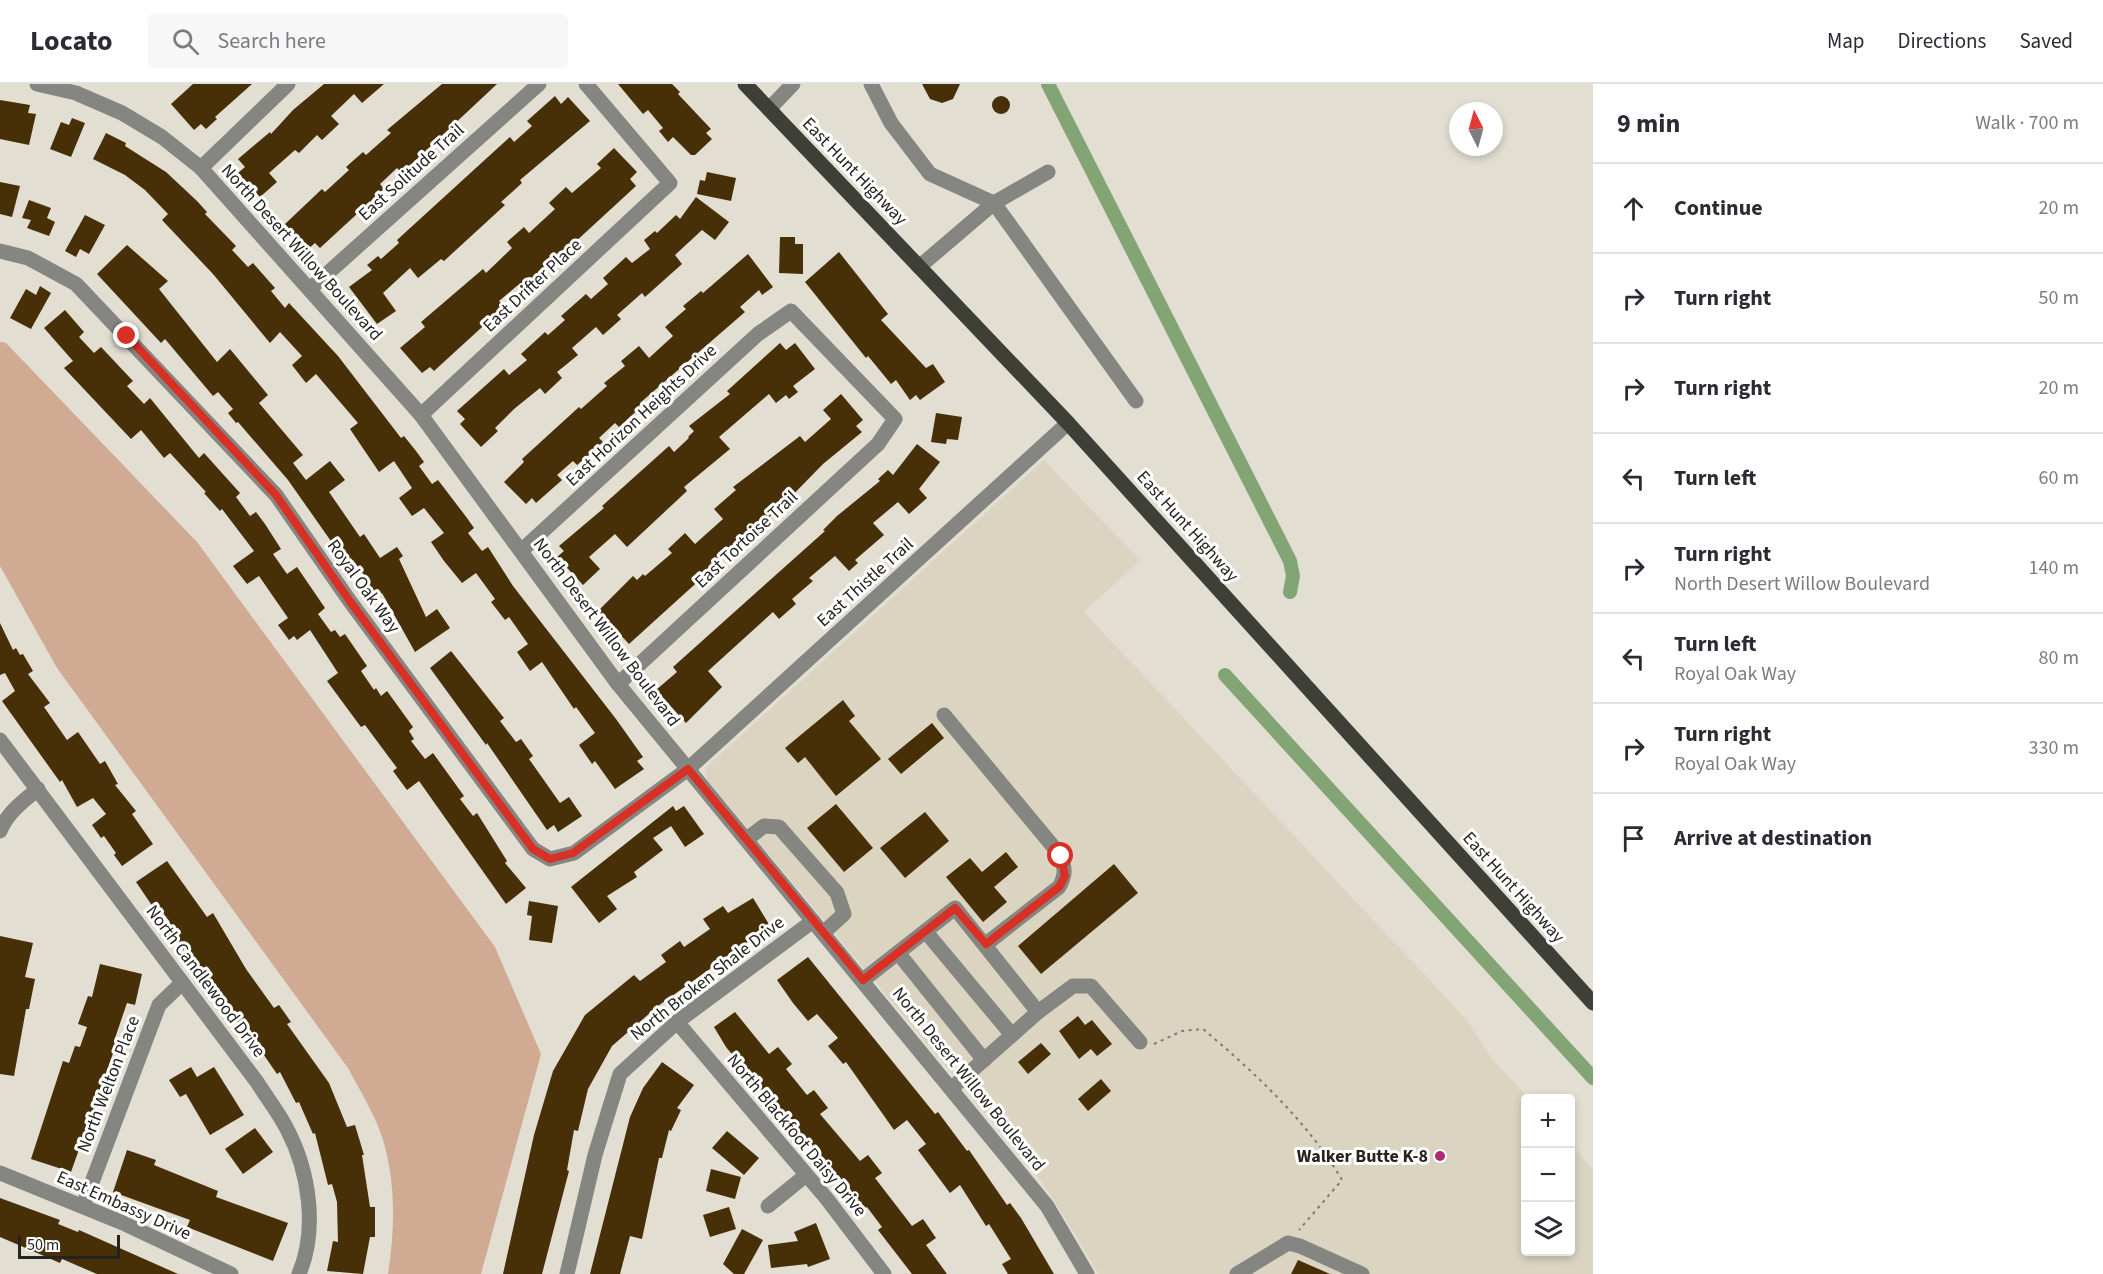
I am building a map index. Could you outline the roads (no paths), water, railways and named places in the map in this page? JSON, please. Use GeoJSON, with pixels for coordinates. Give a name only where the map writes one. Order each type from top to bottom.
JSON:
{"type":"FeatureCollection","features":[{"type":"Feature","properties":{"kind":"main road","name":"East Hunt Highway"},"geometry":{"type":"LineString","coordinates":[[745,84],[1068,423],[1593,1003]]}},
{"type":"Feature","properties":{"kind":"street","name":"North Desert Willow Boulevard"},"geometry":{"type":"LineString","coordinates":[[37,84],[77,88],[162,138],[201,168],[310,289],[420,415],[618,684],[747,838],[1047,1206],[1087,1274]]}},
{"type":"Feature","properties":{"kind":"street"},"geometry":{"type":"LineString","coordinates":[[201,168],[288,84]]}},
{"type":"Feature","properties":{"kind":"street","name":"East Solitude Trail"},"geometry":{"type":"LineString","coordinates":[[310,289],[539,84]]}},
{"type":"Feature","properties":{"kind":"street","name":"East Drifter Place"},"geometry":{"type":"LineString","coordinates":[[420,415],[670,183],[585,84]]}},
{"type":"Feature","properties":{"kind":"street"},"geometry":{"type":"LineString","coordinates":[[769,109],[793,84]]}},
{"type":"Feature","properties":{"kind":"street"},"geometry":{"type":"LineString","coordinates":[[871,84],[891,123],[930,174],[994,203],[1136,400]]}},
{"type":"Feature","properties":{"kind":"street"},"geometry":{"type":"LineString","coordinates":[[919,267],[994,203],[1048,172]]}},
{"type":"Feature","properties":{"kind":"street","name":"Royal Oak Way"},"geometry":{"type":"LineString","coordinates":[[0,251],[28,258],[76,284],[276,495],[349,600],[533,849],[550,859],[573,853],[688,769]]}},
{"type":"Feature","properties":{"kind":"street","name":"East Tortoise Trail"},"geometry":{"type":"LineString","coordinates":[[618,684],[878,444],[895,419],[791,311]]}},
{"type":"Feature","properties":{"kind":"street","name":"East Horizon Heights Drive"},"geometry":{"type":"LineString","coordinates":[[521,551],[758,334],[791,311]]}},
{"type":"Feature","properties":{"kind":"street","name":"East Thistle Trail"},"geometry":{"type":"LineString","coordinates":[[688,769],[1068,423]]}},
{"type":"Feature","properties":{"kind":"street"},"geometry":{"type":"LineString","coordinates":[[944,715],[1061,856],[1064,866],[1065,876],[1059,887],[986,944]]}},
{"type":"Feature","properties":{"kind":"street","name":"North Candlewood Drive"},"geometry":{"type":"LineString","coordinates":[[0,740],[257,1082],[288,1130],[303,1170],[308,1198],[308,1232],[299,1274]]}},
{"type":"Feature","properties":{"kind":"street"},"geometry":{"type":"LineString","coordinates":[[0,831],[4,822],[19,804],[38,789]]}},
{"type":"Feature","properties":{"kind":"street","name":"North Broken Shale Drive"},"geometry":{"type":"LineString","coordinates":[[567,1274],[595,1155],[620,1074],[677,1022],[818,927],[843,914],[837,893],[779,827],[764,826],[747,838]]}},
{"type":"Feature","properties":{"kind":"street"},"geometry":{"type":"LineString","coordinates":[[863,980],[955,908],[1038,1012]]}},
{"type":"Feature","properties":{"kind":"street"},"geometry":{"type":"LineString","coordinates":[[926,932],[1012,1035]]}},
{"type":"Feature","properties":{"kind":"street"},"geometry":{"type":"LineString","coordinates":[[899,954],[984,1060]]}},
{"type":"Feature","properties":{"kind":"street","name":"North Welton Place"},"geometry":{"type":"LineString","coordinates":[[83,1206],[159,1005],[182,983]]}},
{"type":"Feature","properties":{"kind":"street"},"geometry":{"type":"LineString","coordinates":[[952,1088],[1038,1012],[1073,986],[1091,986],[1140,1042]]}},
{"type":"Feature","properties":{"kind":"street","name":"North Blackfoot Daisy Drive"},"geometry":{"type":"LineString","coordinates":[[677,1022],[831,1205],[884,1274]]}},
{"type":"Feature","properties":{"kind":"street","name":"East Embassy Drive"},"geometry":{"type":"LineString","coordinates":[[0,1173],[83,1206],[231,1274]]}},
{"type":"Feature","properties":{"kind":"street"},"geometry":{"type":"LineString","coordinates":[[768,1206],[805,1176]]}},
{"type":"Feature","properties":{"kind":"street"},"geometry":{"type":"LineString","coordinates":[[1237,1274],[1288,1243],[1300,1246],[1362,1274]]}},
{"type":"Feature","properties":{"kind":"waterway"},"geometry":{"type":"LineString","coordinates":[[1048,84],[1290,561],[1293,576],[1290,592]]}},
{"type":"Feature","properties":{"kind":"waterway"},"geometry":{"type":"LineString","coordinates":[[1225,675],[1593,1078]]}},
{"type":"Feature","properties":{"kind":"place","name":"Walker Butte K-8"},"geometry":{"type":"Point","coordinates":[1440,1156]}}]}
